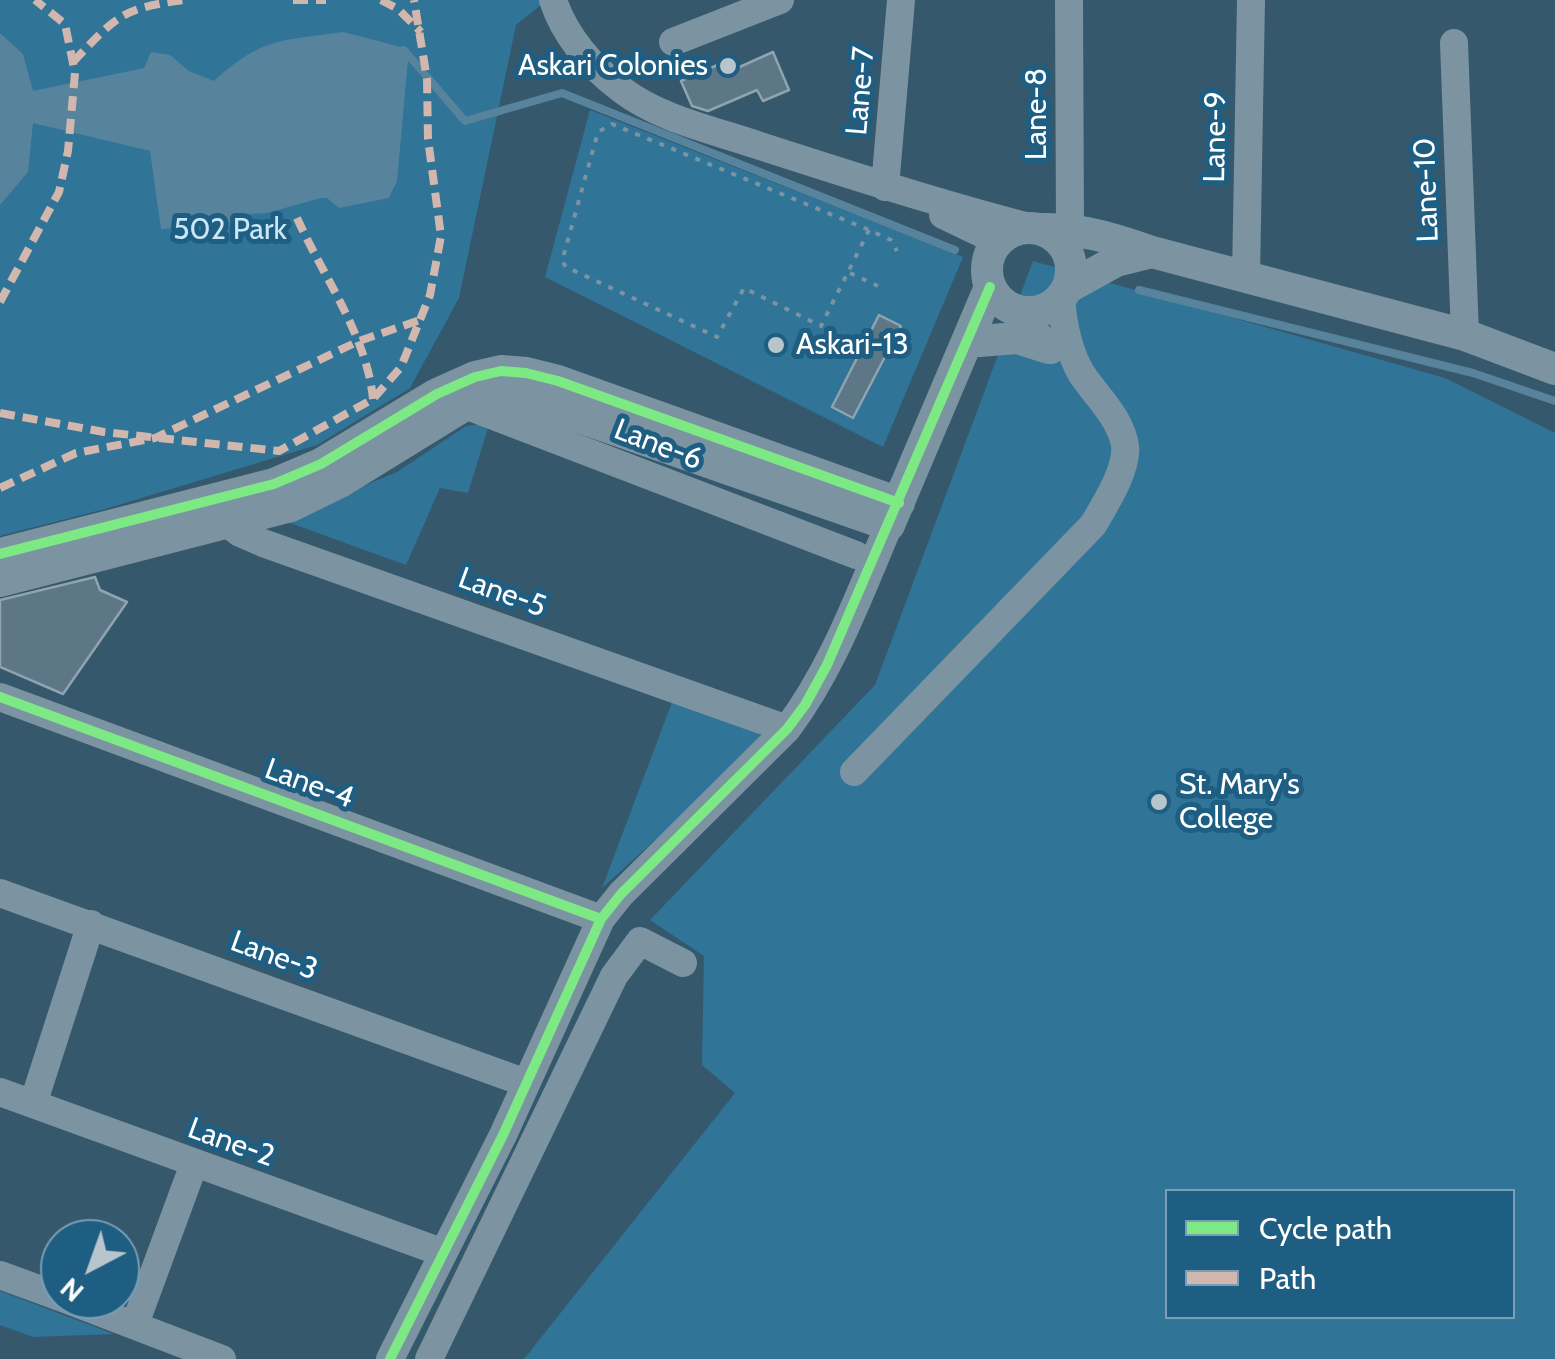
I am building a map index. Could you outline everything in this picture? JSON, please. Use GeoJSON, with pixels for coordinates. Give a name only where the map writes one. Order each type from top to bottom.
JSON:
{"type":"FeatureCollection","features":[{"type":"Feature","properties":{"kind":"street"},"geometry":{"type":"LineString","coordinates":[[553,0],[559,16],[588,59],[624,92],[674,118],[922,199],[1246,276],[1465,335],[1555,369]]}},
{"type":"Feature","properties":{"kind":"street"},"geometry":{"type":"LineString","coordinates":[[673,42],[780,0]]}},
{"type":"Feature","properties":{"kind":"street","name":"Lane-7"},"geometry":{"type":"LineString","coordinates":[[886,187],[901,0]]}},
{"type":"Feature","properties":{"kind":"street","name":"Lane-8"},"geometry":{"type":"LineString","coordinates":[[1047,228],[1069,0]]}},
{"type":"Feature","properties":{"kind":"street","name":"Lane-9"},"geometry":{"type":"LineString","coordinates":[[1246,276],[1251,0]]}},
{"type":"Feature","properties":{"kind":"street","name":"Lane-10"},"geometry":{"type":"LineString","coordinates":[[1454,42],[1465,335]]}},
{"type":"Feature","properties":{"kind":"street"},"geometry":{"type":"LineString","coordinates":[[922,199],[948,220],[997,241]]}},
{"type":"Feature","properties":{"kind":"street"},"geometry":{"type":"LineString","coordinates":[[1047,228],[1017,228],[997,241],[986,263],[990,286],[1005,305],[1016,310],[1040,310],[1116,261],[1152,252]]}},
{"type":"Feature","properties":{"kind":"street"},"geometry":{"type":"LineString","coordinates":[[854,772],[1093,525],[1113,492],[1125,448],[1111,414],[1080,371],[1067,340],[1064,293],[1071,264],[1068,253],[1047,228]]}},
{"type":"Feature","properties":{"kind":"street"},"geometry":{"type":"LineString","coordinates":[[390,1359],[503,1134],[601,919],[621,894],[787,729],[828,666],[990,286]]}},
{"type":"Feature","properties":{"kind":"street"},"geometry":{"type":"LineString","coordinates":[[1016,310],[1049,348],[1080,371]]}},
{"type":"Feature","properties":{"kind":"street"},"geometry":{"type":"LineString","coordinates":[[966,342],[1017,338],[1049,348]]}},
{"type":"Feature","properties":{"kind":"street"},"geometry":{"type":"LineString","coordinates":[[0,554],[215,514],[291,506],[340,482],[451,400],[497,395],[527,399],[894,514]]}},
{"type":"Feature","properties":{"kind":"street","name":"Lane-6"},"geometry":{"type":"LineString","coordinates":[[451,400],[856,555]]}},
{"type":"Feature","properties":{"kind":"street"},"geometry":{"type":"LineString","coordinates":[[0,581],[215,514]]}},
{"type":"Feature","properties":{"kind":"street","name":"Lane-5"},"geometry":{"type":"LineString","coordinates":[[215,514],[263,542],[787,729]]}},
{"type":"Feature","properties":{"kind":"street","name":"Lane-4"},"geometry":{"type":"LineString","coordinates":[[0,697],[601,919]]}},
{"type":"Feature","properties":{"kind":"street","name":"Lane-3"},"geometry":{"type":"LineString","coordinates":[[0,893],[526,1083]]}},
{"type":"Feature","properties":{"kind":"street"},"geometry":{"type":"LineString","coordinates":[[33,1104],[91,924]]}},
{"type":"Feature","properties":{"kind":"street"},"geometry":{"type":"LineString","coordinates":[[428,1359],[614,976],[640,941],[682,964]]}},
{"type":"Feature","properties":{"kind":"street","name":"Lane-2"},"geometry":{"type":"LineString","coordinates":[[0,1092],[441,1252]]}},
{"type":"Feature","properties":{"kind":"street"},"geometry":{"type":"LineString","coordinates":[[135,1324],[194,1164]]}},
{"type":"Feature","properties":{"kind":"street"},"geometry":{"type":"LineString","coordinates":[[0,1275],[40,1290]]}},
{"type":"Feature","properties":{"kind":"street"},"geometry":{"type":"LineString","coordinates":[[121,1319],[222,1359]]}},
{"type":"Feature","properties":{"kind":"path"},"geometry":{"type":"LineString","coordinates":[[870,230],[822,326],[744,288],[717,337],[566,267],[562,260],[598,132],[612,124],[870,230],[891,240],[896,251]]}},
{"type":"Feature","properties":{"kind":"path"},"geometry":{"type":"LineString","coordinates":[[849,272],[878,286]]}},
{"type":"Feature","properties":{"kind":"green space","name":"502 Park"},"geometry":{"type":"Polygon","coordinates":[[[0,0],[547,0],[516,25],[459,298],[410,388],[317,445],[105,509],[0,536],[0,0]]]}},
{"type":"Feature","properties":{"kind":"green space"},"geometry":{"type":"Polygon","coordinates":[[[590,110],[963,257],[883,447],[545,277],[590,110]]]}},
{"type":"Feature","properties":{"kind":"green space","name":"St. Mary's College"},"geometry":{"type":"Polygon","coordinates":[[[1033,261],[1445,378],[1555,433],[1555,1359],[524,1359],[735,1093],[702,1065],[704,956],[650,920],[875,685],[1033,261]]]}},
{"type":"Feature","properties":{"kind":"green space"},"geometry":{"type":"Polygon","coordinates":[[[480,424],[488,428],[468,493],[440,488],[406,565],[282,520],[397,472],[466,426],[480,424]]]}},
{"type":"Feature","properties":{"kind":"green space"},"geometry":{"type":"Polygon","coordinates":[[[672,702],[758,732],[762,739],[758,747],[602,888],[672,702]]]}},
{"type":"Feature","properties":{"kind":"green space"},"geometry":{"type":"Polygon","coordinates":[[[0,1291],[40,1306],[40,1319],[74,1319],[114,1334],[33,1337],[0,1325],[0,1291]]]}},
{"type":"Feature","properties":{"kind":"shaded area"},"geometry":{"type":"Polygon","coordinates":[[[343,32],[409,49],[397,181],[389,198],[339,208],[321,198],[249,214],[227,227],[161,229],[150,151],[33,123],[28,172],[0,205],[0,33],[23,54],[33,91],[144,68],[151,52],[170,55],[189,71],[214,81],[246,56],[273,43],[343,32]]]}},
{"type":"Feature","properties":{"kind":"building"},"geometry":{"type":"Polygon","coordinates":[[[773,52],[789,90],[763,101],[757,90],[708,111],[692,106],[681,81],[731,59],[735,69],[773,52]]]}},
{"type":"Feature","properties":{"kind":"building"},"geometry":{"type":"Polygon","coordinates":[[[879,315],[901,326],[853,418],[832,407],[879,315]]]}},
{"type":"Feature","properties":{"kind":"building"},"geometry":{"type":"Polygon","coordinates":[[[95,577],[100,590],[127,602],[63,694],[0,667],[0,600],[95,577]]]}},
{"type":"Feature","properties":{"kind":"waterway"},"geometry":{"type":"LineString","coordinates":[[404,50],[465,121],[562,93],[955,250]]}},
{"type":"Feature","properties":{"kind":"waterway"},"geometry":{"type":"LineString","coordinates":[[1139,290],[1473,373],[1555,401]]}},
{"type":"Feature","properties":{"kind":"marked path"},"geometry":{"type":"LineString","coordinates":[[0,302],[59,192],[68,151],[75,73],[65,24],[35,0]]}},
{"type":"Feature","properties":{"kind":"marked path"},"geometry":{"type":"LineString","coordinates":[[73,62],[121,17],[146,7],[184,0]]}},
{"type":"Feature","properties":{"kind":"marked path"},"geometry":{"type":"LineString","coordinates":[[293,0],[326,0]]}},
{"type":"Feature","properties":{"kind":"marked path"},"geometry":{"type":"LineString","coordinates":[[381,0],[398,9],[421,32]]}},
{"type":"Feature","properties":{"kind":"marked path"},"geometry":{"type":"LineString","coordinates":[[0,413],[104,432],[279,451],[373,399],[401,367],[430,295],[441,236],[428,139],[427,79],[414,0]]}},
{"type":"Feature","properties":{"kind":"marked path"},"geometry":{"type":"LineString","coordinates":[[297,218],[353,329],[373,399]]}},
{"type":"Feature","properties":{"kind":"marked path"},"geometry":{"type":"LineString","coordinates":[[0,488],[76,453],[155,438],[359,341],[420,320]]}},
{"type":"Feature","properties":{"kind":"cycle path"},"geometry":{"type":"LineString","coordinates":[[390,1359],[503,1135],[601,919],[621,894],[787,729],[805,705],[827,665],[990,287]]}},
{"type":"Feature","properties":{"kind":"cycle path"},"geometry":{"type":"LineString","coordinates":[[0,554],[274,484],[321,464],[437,394],[475,377],[501,371],[558,381],[899,503]]}},
{"type":"Feature","properties":{"kind":"cycle path"},"geometry":{"type":"LineString","coordinates":[[0,697],[601,919]]}},
{"type":"Feature","properties":{"kind":"place","name":"Askari Colonies"},"geometry":{"type":"Point","coordinates":[728,66]}},
{"type":"Feature","properties":{"kind":"place","name":"Askari-13"},"geometry":{"type":"Point","coordinates":[776,345]}},
{"type":"Feature","properties":{"kind":"place","name":"St. Mary's College"},"geometry":{"type":"Point","coordinates":[1159,802]}}]}
